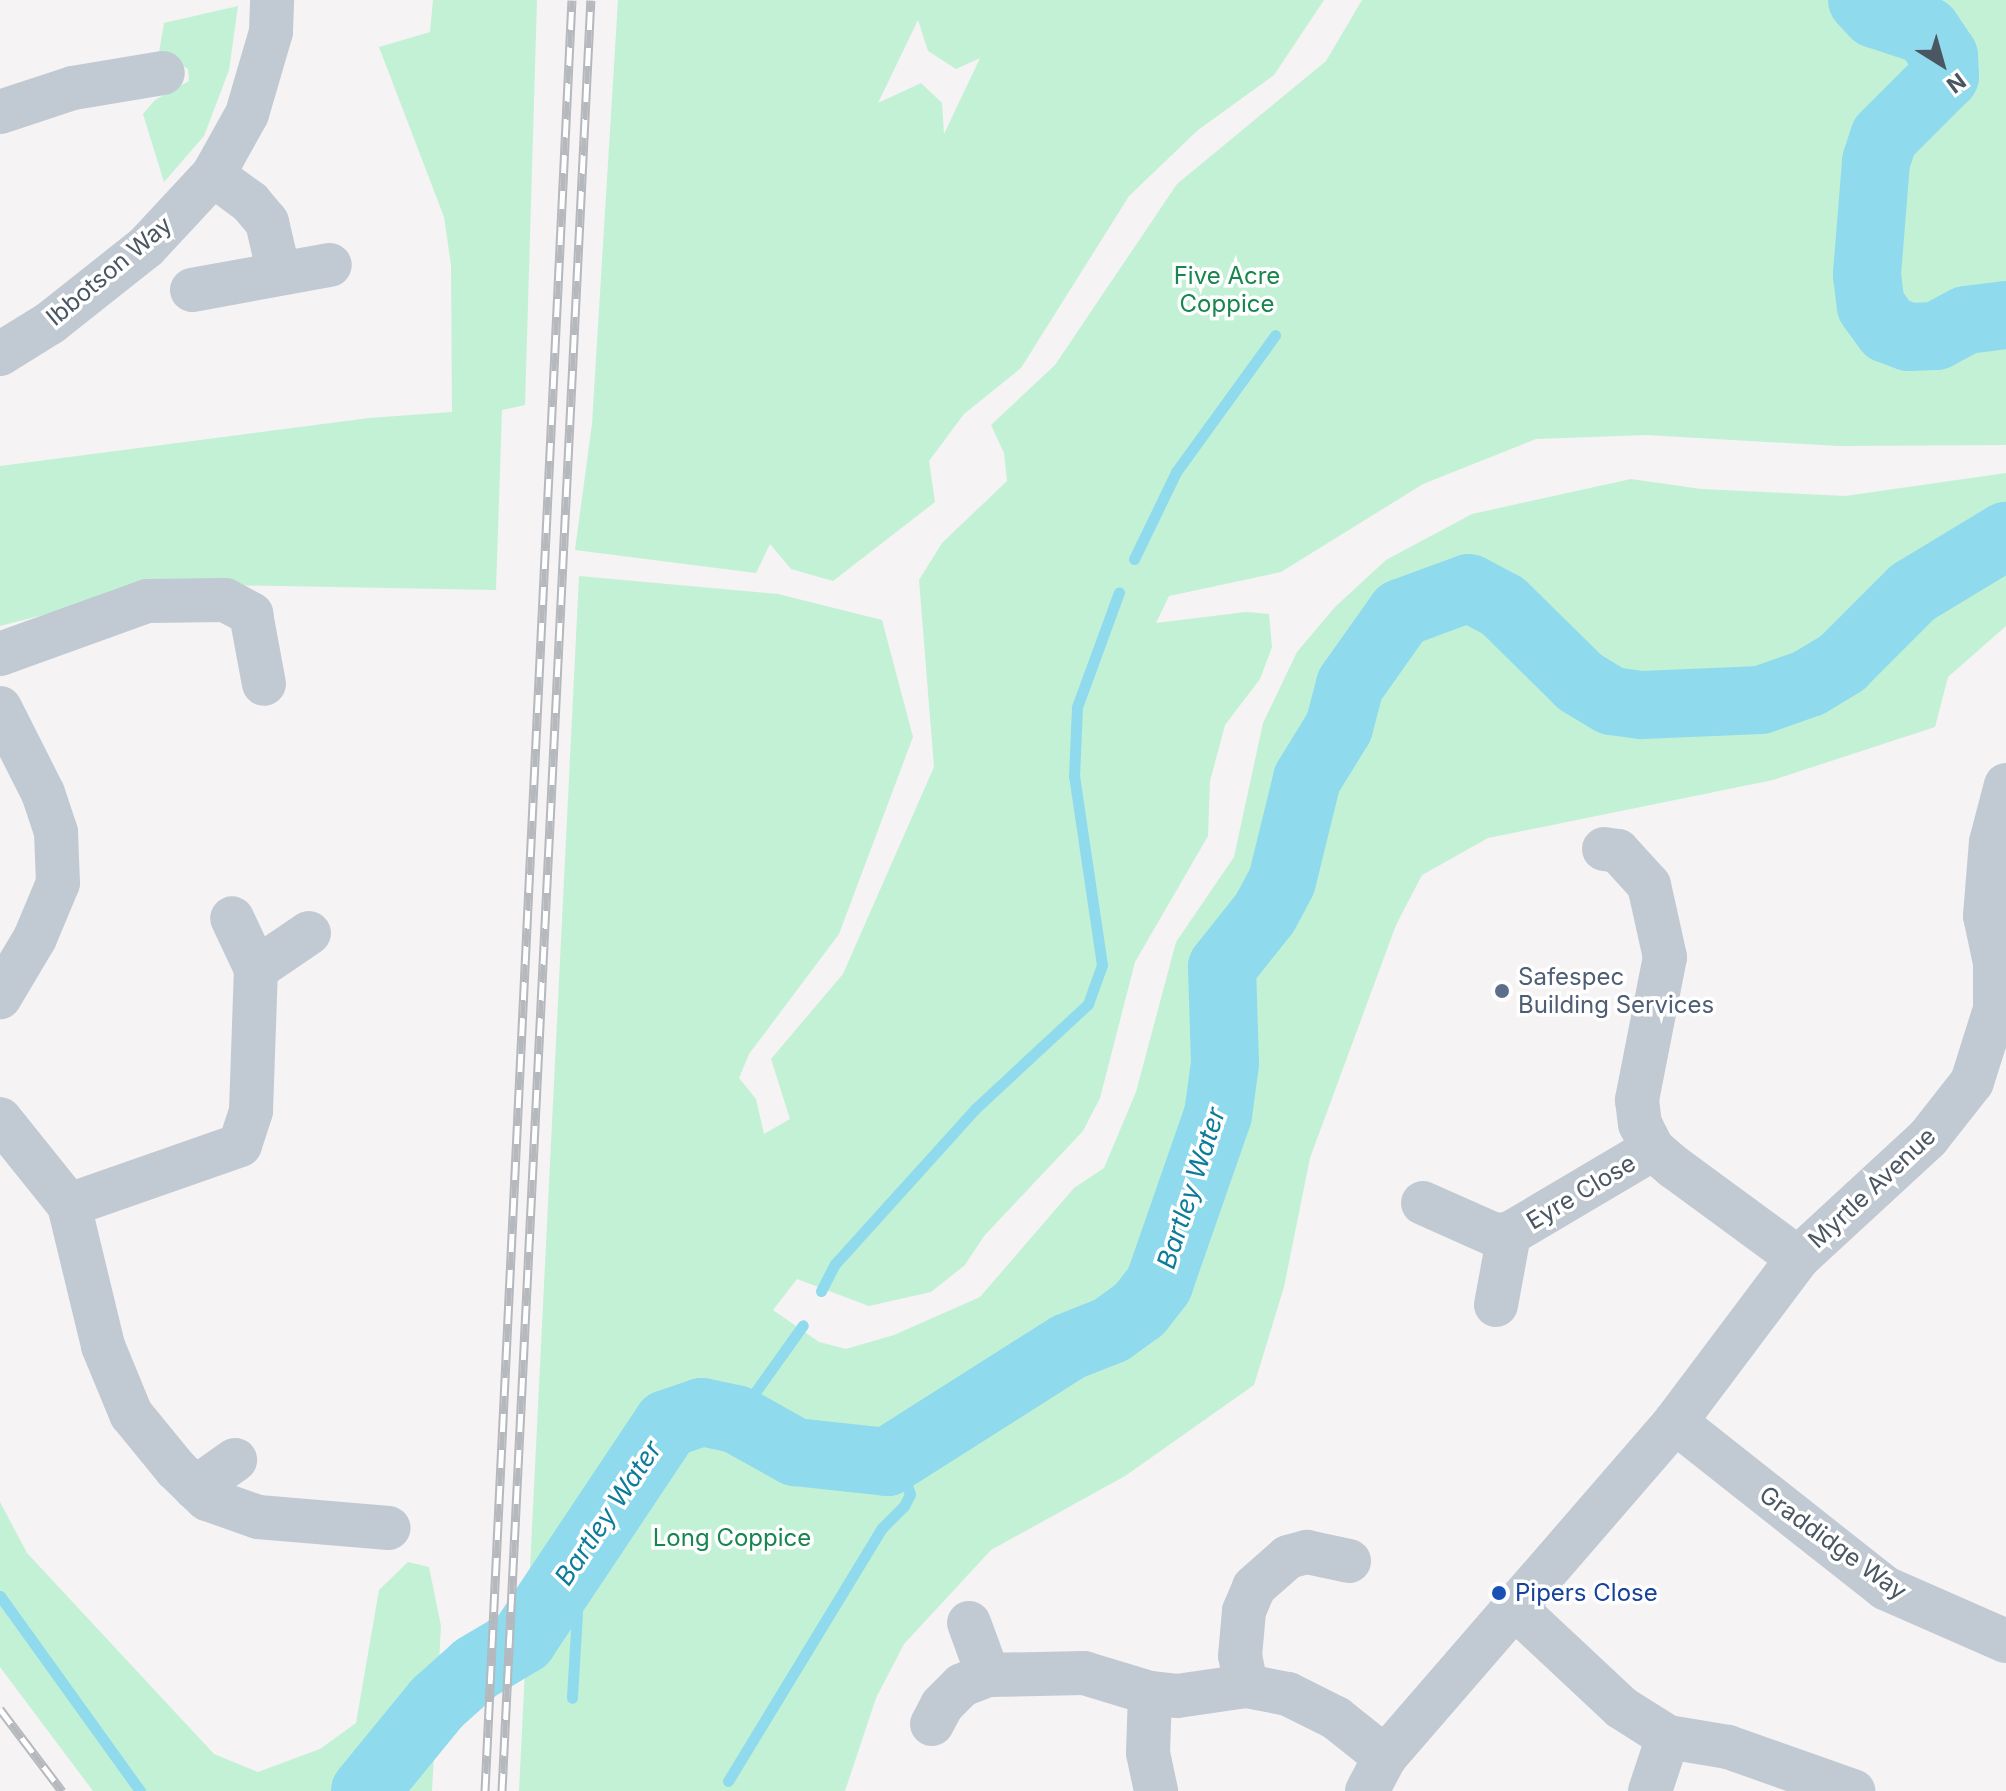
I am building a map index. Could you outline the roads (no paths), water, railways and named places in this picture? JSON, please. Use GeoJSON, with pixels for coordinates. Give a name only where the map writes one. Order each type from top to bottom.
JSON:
{"type":"FeatureCollection","features":[{"type":"Feature","properties":{"kind":"street","name":"Ibbotson Way"},"geometry":{"type":"LineString","coordinates":[[0,354],[50,323],[146,247],[213,175],[247,114],[271,32],[272,0]]}},
{"type":"Feature","properties":{"kind":"street"},"geometry":{"type":"LineString","coordinates":[[0,112],[73,88],[163,73]]}},
{"type":"Feature","properties":{"kind":"street"},"geometry":{"type":"LineString","coordinates":[[213,175],[250,202],[267,222],[279,274]]}},
{"type":"Feature","properties":{"kind":"street"},"geometry":{"type":"LineString","coordinates":[[192,290],[330,265]]}},
{"type":"Feature","properties":{"kind":"street"},"geometry":{"type":"LineString","coordinates":[[0,654],[147,601],[225,600],[251,614],[264,684]]}},
{"type":"Feature","properties":{"kind":"street"},"geometry":{"type":"LineString","coordinates":[[0,708],[43,793],[56,832],[58,883],[35,938],[0,997]]}},
{"type":"Feature","properties":{"kind":"street","name":"Myrtle Avenue"},"geometry":{"type":"LineString","coordinates":[[1376,1774],[1675,1422],[1798,1258],[1928,1138],[1989,1088],[1995,963],[1985,916],[1991,842],[2006,785]]}},
{"type":"Feature","properties":{"kind":"street"},"geometry":{"type":"LineString","coordinates":[[1604,849],[1612,848],[1638,868],[1649,885],[1660,921],[1665,957],[1637,1100],[1640,1124],[1653,1149],[1798,1258]]}},
{"type":"Feature","properties":{"kind":"street"},"geometry":{"type":"LineString","coordinates":[[69,1205],[240,1145],[251,1111],[256,969],[232,918]]}},
{"type":"Feature","properties":{"kind":"street"},"geometry":{"type":"LineString","coordinates":[[256,969],[309,933]]}},
{"type":"Feature","properties":{"kind":"street"},"geometry":{"type":"LineString","coordinates":[[0,1119],[69,1205],[96,1323],[131,1414],[195,1488],[207,1499],[258,1517],[389,1528]]}},
{"type":"Feature","properties":{"kind":"street","name":"Eyre Close"},"geometry":{"type":"LineString","coordinates":[[1423,1203],[1495,1235],[1509,1234],[1653,1149]]}},
{"type":"Feature","properties":{"kind":"street","name":"Eyre Close"},"geometry":{"type":"LineString","coordinates":[[1496,1305],[1509,1234]]}},
{"type":"Feature","properties":{"kind":"street","name":"Graddidge Way"},"geometry":{"type":"LineString","coordinates":[[1675,1422],[1885,1588],[2006,1641]]}},
{"type":"Feature","properties":{"kind":"street"},"geometry":{"type":"LineString","coordinates":[[195,1488],[235,1460]]}},
{"type":"Feature","properties":{"kind":"street"},"geometry":{"type":"LineString","coordinates":[[1246,1686],[1240,1656],[1244,1611],[1254,1587],[1288,1557],[1307,1552],[1349,1561]]}},
{"type":"Feature","properties":{"kind":"street"},"geometry":{"type":"LineString","coordinates":[[1515,1608],[1622,1708],[1668,1737],[1728,1747],[1853,1791]]}},
{"type":"Feature","properties":{"kind":"street"},"geometry":{"type":"LineString","coordinates":[[969,1623],[988,1675]]}},
{"type":"Feature","properties":{"kind":"street"},"geometry":{"type":"LineString","coordinates":[[932,1724],[942,1705],[962,1685],[988,1675],[1084,1673],[1150,1693],[1177,1696],[1246,1686],[1288,1694],[1336,1718],[1376,1774]]}},
{"type":"Feature","properties":{"kind":"street"},"geometry":{"type":"LineString","coordinates":[[1150,1693],[1148,1753],[1156,1791]]}},
{"type":"Feature","properties":{"kind":"street"},"geometry":{"type":"LineString","coordinates":[[1650,1791],[1668,1737]]}},
{"type":"Feature","properties":{"kind":"waterway","name":"Bartley Water"},"geometry":{"type":"LineString","coordinates":[[1862,0],[1875,14],[1927,31],[1944,56],[1945,76],[1884,137],[1876,162],[1867,275],[1871,306],[1888,329],[1909,337],[1936,336],[1966,320],[2006,315]]}},
{"type":"Feature","properties":{"kind":"waterway"},"geometry":{"type":"LineString","coordinates":[[1134,559],[1176,472],[1275,335]]}},
{"type":"Feature","properties":{"kind":"waterway","name":"Bartley Water"},"geometry":{"type":"LineString","coordinates":[[365,1791],[437,1703],[476,1668],[523,1640],[667,1424],[702,1412],[736,1419],[795,1452],[887,1462],[1068,1347],[1111,1330],[1139,1310],[1159,1284],[1218,1115],[1225,1063],[1222,967],[1265,913],[1282,881],[1307,779],[1339,727],[1350,685],[1401,613],[1469,588],[1503,606],[1580,682],[1612,701],[1642,705],[1761,700],[1809,683],[1842,663],[1913,592],[2006,536]]}},
{"type":"Feature","properties":{"kind":"waterway"},"geometry":{"type":"LineString","coordinates":[[821,1291],[835,1264],[975,1109],[1088,1004],[1102,965],[1074,776],[1077,707],[1119,592]]}},
{"type":"Feature","properties":{"kind":"waterway"},"geometry":{"type":"LineString","coordinates":[[736,1419],[803,1325]]}},
{"type":"Feature","properties":{"kind":"waterway"},"geometry":{"type":"LineString","coordinates":[[728,1781],[882,1528],[904,1506],[910,1494],[897,1456]]}},
{"type":"Feature","properties":{"kind":"waterway"},"geometry":{"type":"LineString","coordinates":[[559,1591],[577,1613],[572,1698]]}},
{"type":"Feature","properties":{"kind":"waterway"},"geometry":{"type":"LineString","coordinates":[[0,1596],[140,1791]]}},
{"type":"Feature","properties":{"kind":"railway"},"geometry":{"type":"LineString","coordinates":[[485,1791],[572,0]]}},
{"type":"Feature","properties":{"kind":"railway"},"geometry":{"type":"LineString","coordinates":[[502,1791],[591,0]]}},
{"type":"Feature","properties":{"kind":"railway"},"geometry":{"type":"LineString","coordinates":[[0,1709],[62,1791]]}},
{"type":"Feature","properties":{"kind":"place","name":"Safespec Building Services"},"geometry":{"type":"Point","coordinates":[1502,991]}},
{"type":"Feature","properties":{"kind":"place","name":"Pipers Close"},"geometry":{"type":"Point","coordinates":[1499,1593]}},
{"type":"Feature","properties":{"kind":"park label","name":"Five Acre Coppice"},"geometry":{"type":"Point","coordinates":[1227,290]}},
{"type":"Feature","properties":{"kind":"park label","name":"Long Coppice"},"geometry":{"type":"Point","coordinates":[732,1538]}}]}
